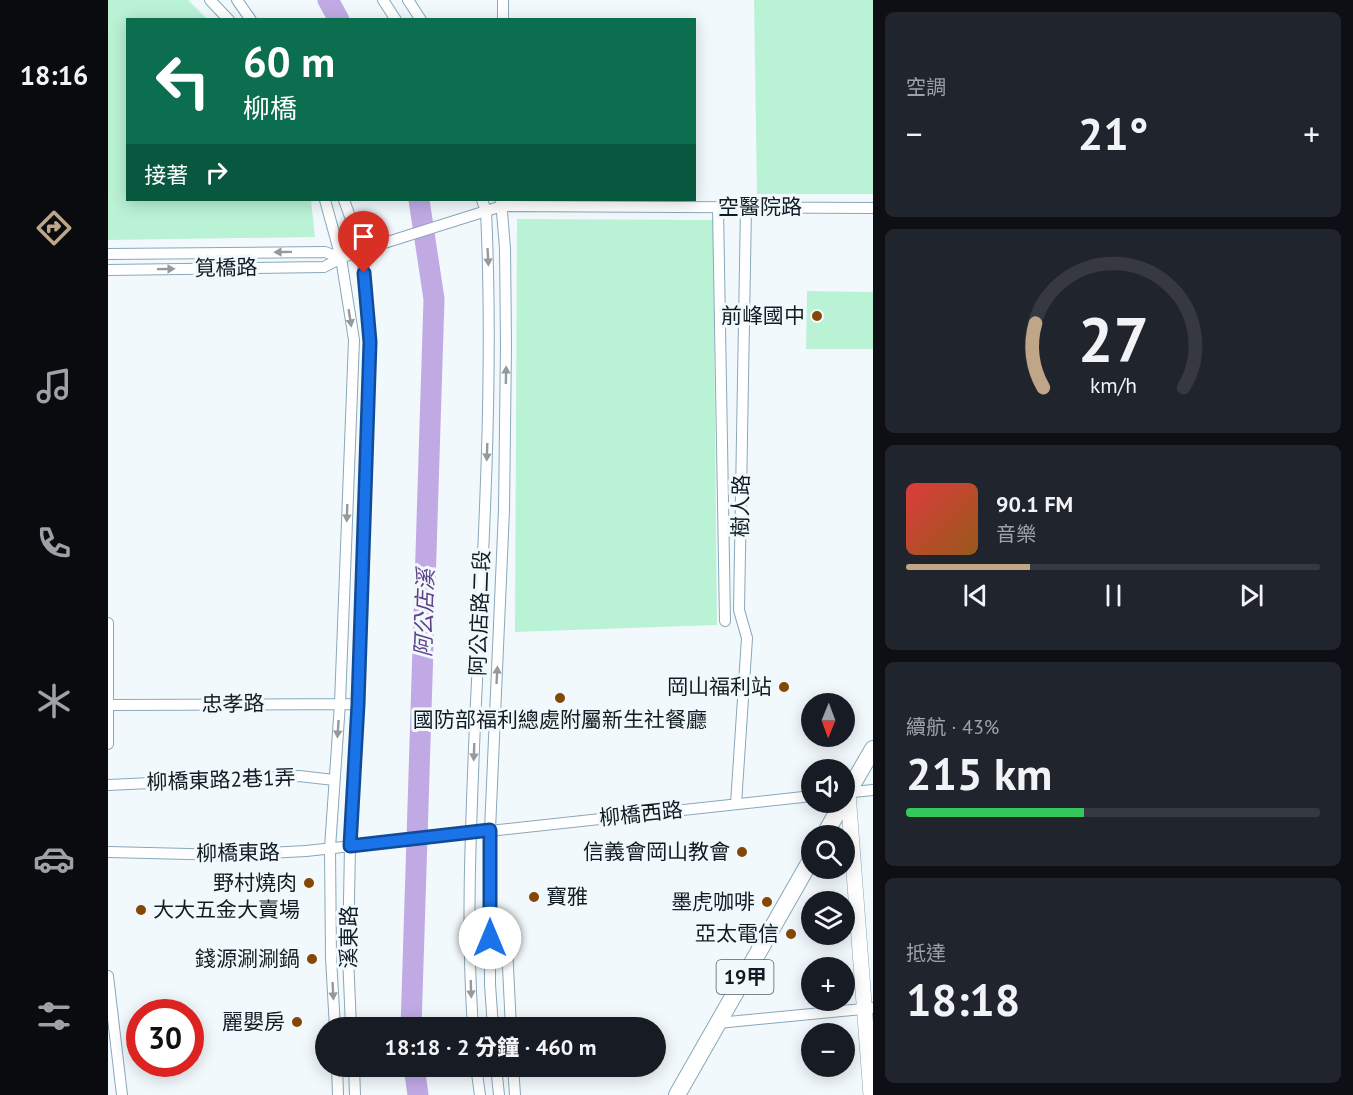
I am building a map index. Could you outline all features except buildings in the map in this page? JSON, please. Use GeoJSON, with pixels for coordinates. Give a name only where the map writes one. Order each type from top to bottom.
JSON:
{"type":"FeatureCollection","features":[{"type":"Feature","properties":{"kind":"main road"},"geometry":{"type":"LineString","coordinates":[[855,780],[873,749]]}},
{"type":"Feature","properties":{"kind":"main road"},"geometry":{"type":"LineString","coordinates":[[847,813],[869,1008],[871,1095]]}},
{"type":"Feature","properties":{"kind":"main road","name":"19甲"},"geometry":{"type":"LineString","coordinates":[[677,1095],[801,877]]}},
{"type":"Feature","properties":{"kind":"street"},"geometry":{"type":"LineString","coordinates":[[210,0],[227,18]]}},
{"type":"Feature","properties":{"kind":"street"},"geometry":{"type":"LineString","coordinates":[[237,0],[250,18]]}},
{"type":"Feature","properties":{"kind":"street"},"geometry":{"type":"LineString","coordinates":[[383,0],[395,18]]}},
{"type":"Feature","properties":{"kind":"street"},"geometry":{"type":"LineString","coordinates":[[408,0],[421,18]]}},
{"type":"Feature","properties":{"kind":"street"},"geometry":{"type":"LineString","coordinates":[[503,0],[503,18]]}},
{"type":"Feature","properties":{"kind":"street","name":"溪東路"},"geometry":{"type":"LineString","coordinates":[[325,201],[341,258],[354,340],[340,703],[330,848],[331,958],[334,1017]]}},
{"type":"Feature","properties":{"kind":"street","name":"溪東路"},"geometry":{"type":"LineString","coordinates":[[344,201],[362,250],[370,342],[358,704],[350,846],[348,955],[351,1017]]}},
{"type":"Feature","properties":{"kind":"street","name":"阿公店路二段"},"geometry":{"type":"LineString","coordinates":[[472,1017],[470,986],[471,833],[489,366],[489,284],[486,211],[482,201]]}},
{"type":"Feature","properties":{"kind":"street","name":"阿公店路二段"},"geometry":{"type":"LineString","coordinates":[[492,1017],[490,984],[490,830],[500,632],[507,345],[502,202]]}},
{"type":"Feature","properties":{"kind":"street","name":"空醫院路"},"geometry":{"type":"LineString","coordinates":[[486,211],[502,202],[873,208]]}},
{"type":"Feature","properties":{"kind":"street"},"geometry":{"type":"LineString","coordinates":[[718,207],[725,621]]}},
{"type":"Feature","properties":{"kind":"street","name":"樹人路"},"geometry":{"type":"LineString","coordinates":[[736,804],[747,638],[739,610],[746,207]]}},
{"type":"Feature","properties":{"kind":"street","name":"筧橋路"},"geometry":{"type":"LineString","coordinates":[[108,270],[324,267],[362,250],[486,211]]}},
{"type":"Feature","properties":{"kind":"street","name":"筧橋路"},"geometry":{"type":"LineString","coordinates":[[108,254],[325,252],[341,258]]}},
{"type":"Feature","properties":{"kind":"street"},"geometry":{"type":"LineString","coordinates":[[722,405],[742,405]]}},
{"type":"Feature","properties":{"kind":"street"},"geometry":{"type":"LineString","coordinates":[[485,509],[504,510]]}},
{"type":"Feature","properties":{"kind":"street"},"geometry":{"type":"LineString","coordinates":[[108,623],[108,744]]}},
{"type":"Feature","properties":{"kind":"street"},"geometry":{"type":"LineString","coordinates":[[479,631],[500,632]]}},
{"type":"Feature","properties":{"kind":"street","name":"忠孝路"},"geometry":{"type":"LineString","coordinates":[[109,705],[358,704]]}},
{"type":"Feature","properties":{"kind":"street","name":"柳橋東路2巷1弄"},"geometry":{"type":"LineString","coordinates":[[108,785],[299,776],[334,780]]}},
{"type":"Feature","properties":{"kind":"street"},"geometry":{"type":"LineString","coordinates":[[855,794],[873,790]]}},
{"type":"Feature","properties":{"kind":"street","name":"柳橋西路"},"geometry":{"type":"LineString","coordinates":[[456,834],[801,797]]}},
{"type":"Feature","properties":{"kind":"street","name":"柳橋東路"},"geometry":{"type":"LineString","coordinates":[[108,852],[229,855],[330,848],[456,834]]}},
{"type":"Feature","properties":{"kind":"street"},"geometry":{"type":"LineString","coordinates":[[506,926],[510,1017]]}},
{"type":"Feature","properties":{"kind":"street"},"geometry":{"type":"LineString","coordinates":[[108,976],[122,1095]]}},
{"type":"Feature","properties":{"kind":"street"},"geometry":{"type":"LineString","coordinates":[[718,1023],[869,1008]]}},
{"type":"Feature","properties":{"kind":"street"},"geometry":{"type":"LineString","coordinates":[[337,1077],[338,1095]]}},
{"type":"Feature","properties":{"kind":"street"},"geometry":{"type":"LineString","coordinates":[[354,1077],[355,1095]]}},
{"type":"Feature","properties":{"kind":"street"},"geometry":{"type":"LineString","coordinates":[[478,1077],[480,1095]]}},
{"type":"Feature","properties":{"kind":"street"},"geometry":{"type":"LineString","coordinates":[[497,1077],[499,1095]]}},
{"type":"Feature","properties":{"kind":"street"},"geometry":{"type":"LineString","coordinates":[[514,1077],[515,1095]]}},
{"type":"Feature","properties":{"kind":"green space"},"geometry":{"type":"Polygon","coordinates":[[[108,0],[188,0],[206,18],[126,18],[126,201],[311,201],[315,237],[108,240],[108,0]]]}},
{"type":"Feature","properties":{"kind":"green space"},"geometry":{"type":"Polygon","coordinates":[[[754,0],[873,0],[873,194],[757,194],[754,0]]]}},
{"type":"Feature","properties":{"kind":"green space"},"geometry":{"type":"Polygon","coordinates":[[[517,219],[713,220],[717,625],[515,632],[517,219]]]}},
{"type":"Feature","properties":{"kind":"green space"},"geometry":{"type":"Polygon","coordinates":[[[807,291],[873,292],[873,349],[806,349],[807,291]]]}},
{"type":"Feature","properties":{"kind":"waterway","name":"阿公店溪"},"geometry":{"type":"LineString","coordinates":[[328,0],[338,18]]}},
{"type":"Feature","properties":{"kind":"waterway","name":"阿公店溪"},"geometry":{"type":"LineString","coordinates":[[411,1017],[434,299],[419,201]]}},
{"type":"Feature","properties":{"kind":"waterway","name":"阿公店溪"},"geometry":{"type":"LineString","coordinates":[[416,1077],[418,1095]]}},
{"type":"Feature","properties":{"kind":"place","name":"前峰國中"},"geometry":{"type":"Point","coordinates":[817,316]}},
{"type":"Feature","properties":{"kind":"place","name":"岡山福利站"},"geometry":{"type":"Point","coordinates":[784,687]}},
{"type":"Feature","properties":{"kind":"place","name":"國防部福利總處附屬新生社餐廳"},"geometry":{"type":"Point","coordinates":[560,698]}},
{"type":"Feature","properties":{"kind":"place","name":"信義會岡山教會"},"geometry":{"type":"Point","coordinates":[742,852]}},
{"type":"Feature","properties":{"kind":"place","name":"野村燒肉"},"geometry":{"type":"Point","coordinates":[309,883]}},
{"type":"Feature","properties":{"kind":"place","name":"寶雅"},"geometry":{"type":"Point","coordinates":[534,897]}},
{"type":"Feature","properties":{"kind":"place","name":"墨虎咖啡"},"geometry":{"type":"Point","coordinates":[767,902]}},
{"type":"Feature","properties":{"kind":"place","name":"大大五金大賣場"},"geometry":{"type":"Point","coordinates":[141,910]}},
{"type":"Feature","properties":{"kind":"place","name":"亞太電信"},"geometry":{"type":"Point","coordinates":[791,934]}},
{"type":"Feature","properties":{"kind":"place","name":"錢源涮涮鍋"},"geometry":{"type":"Point","coordinates":[312,959]}},
{"type":"Feature","properties":{"kind":"place","name":"麗嬰房"},"geometry":{"type":"Point","coordinates":[297,1022]}},
{"type":"Feature","properties":{"kind":"route"},"geometry":{"type":"LineString","coordinates":[[364,273],[370,342],[358,704],[350,846],[490,830],[490,938]]}}]}
